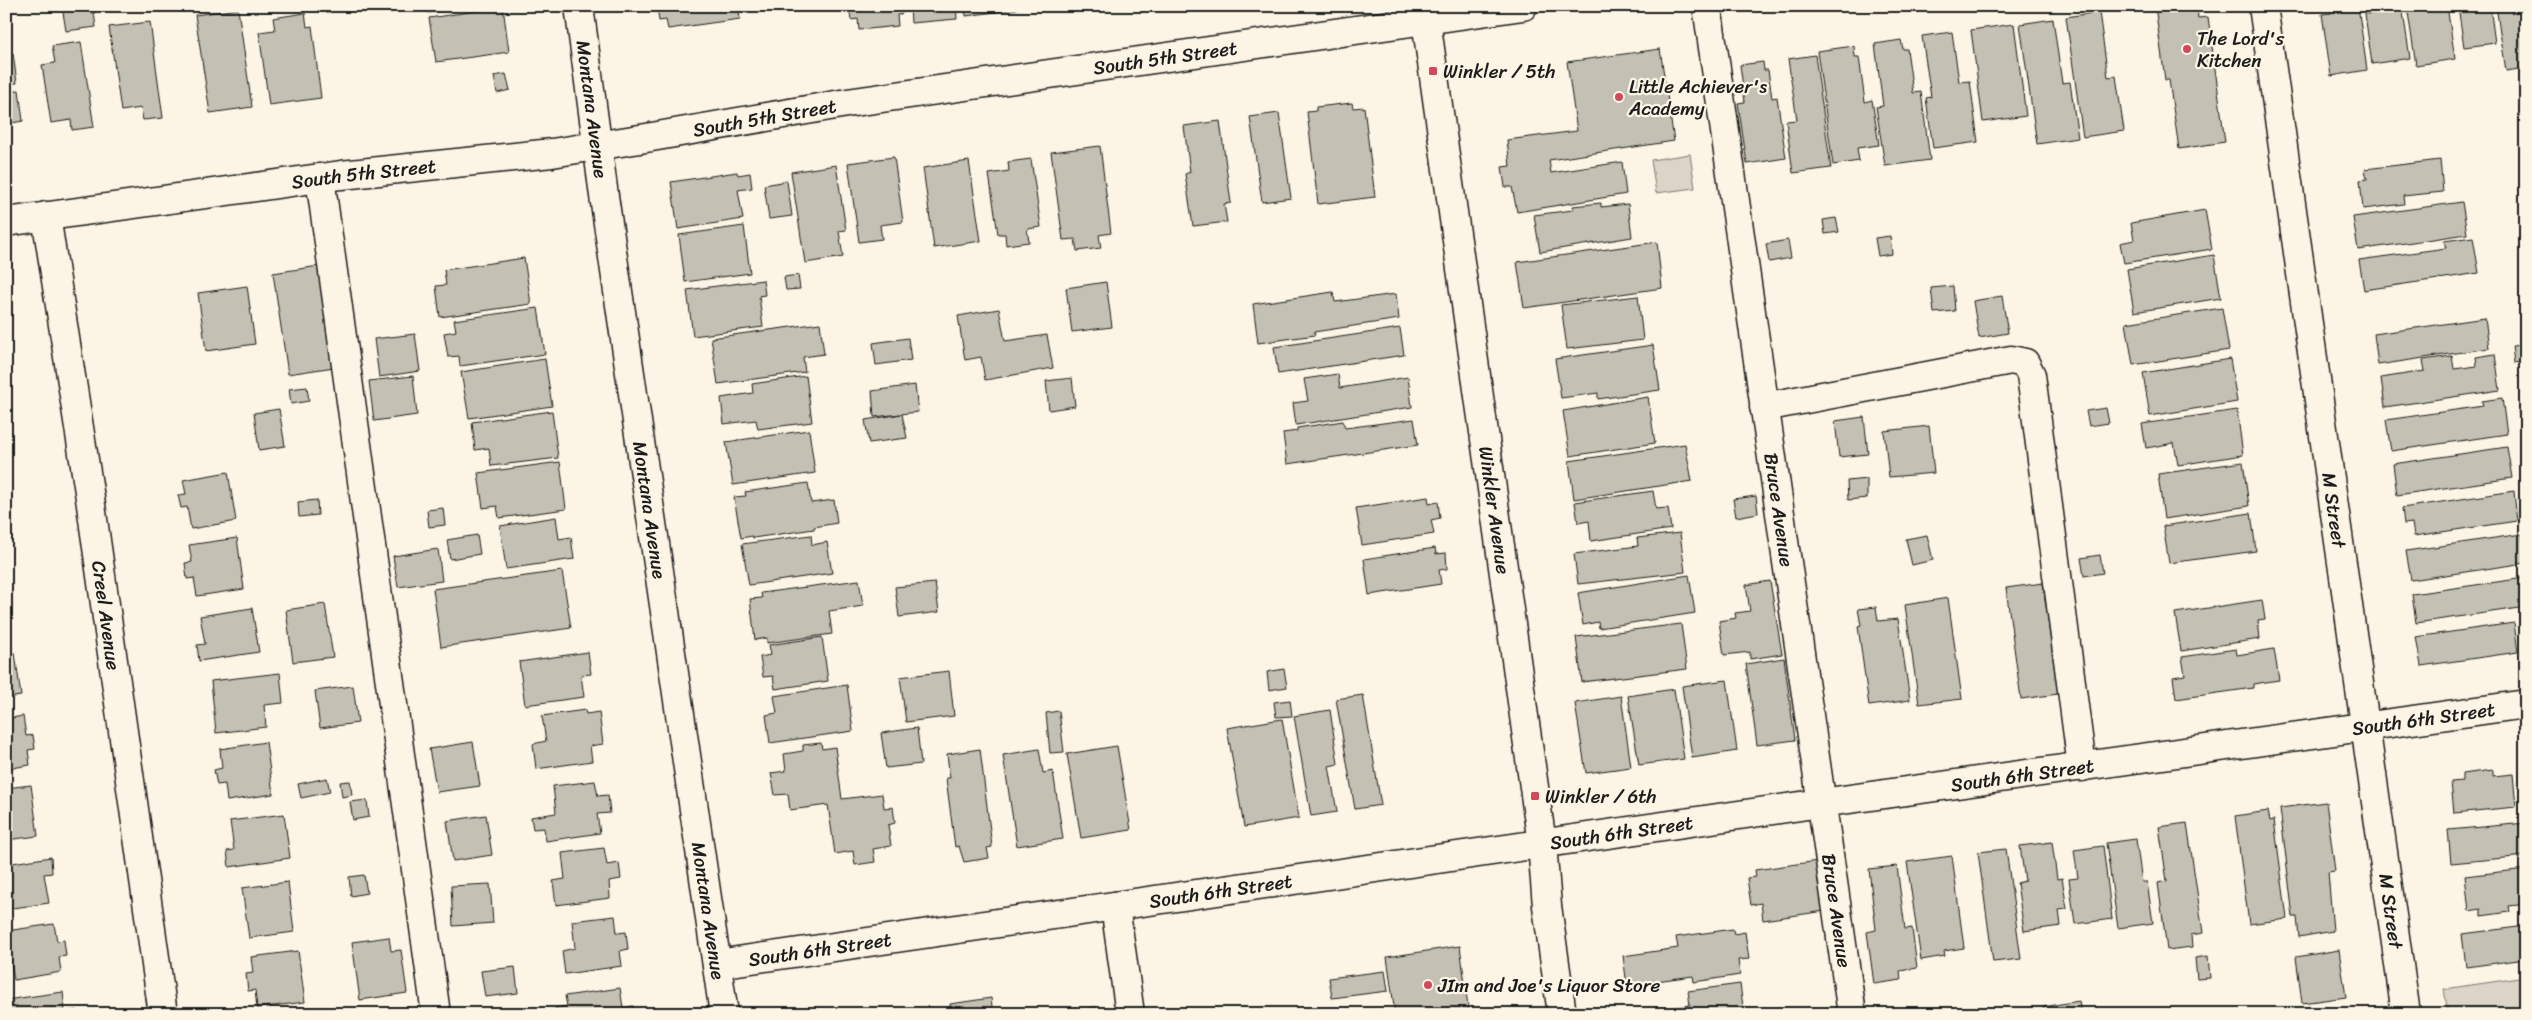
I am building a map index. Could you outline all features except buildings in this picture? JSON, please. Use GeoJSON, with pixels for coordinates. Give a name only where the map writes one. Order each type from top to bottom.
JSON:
{"type":"FeatureCollection","features":[{"type":"Feature","properties":{"kind":"street","name":"Montana Avenue"},"geometry":{"type":"LineString","coordinates":[[579,6],[597,146],[724,1014]]}},
{"type":"Feature","properties":{"kind":"street","name":"South 5th Street"},"geometry":{"type":"LineString","coordinates":[[6,222],[320,178],[597,146],[847,103],[1425,13],[1523,6]]}},
{"type":"Feature","properties":{"kind":"street","name":"Bruce Avenue"},"geometry":{"type":"LineString","coordinates":[[1707,6],[1852,1014]]}},
{"type":"Feature","properties":{"kind":"street","name":"M Street"},"geometry":{"type":"LineString","coordinates":[[2263,6],[2406,1014]]}},
{"type":"Feature","properties":{"kind":"street","name":"Winkler Avenue"},"geometry":{"type":"LineString","coordinates":[[1425,13],[1542,844],[1547,906],[1562,1014]]}},
{"type":"Feature","properties":{"kind":"street"},"geometry":{"type":"LineString","coordinates":[[320,178],[436,1014]]}},
{"type":"Feature","properties":{"kind":"street","name":"Creel Avenue"},"geometry":{"type":"LineString","coordinates":[[46,216],[90,498],[163,1014]]}},
{"type":"Feature","properties":{"kind":"street"},"geometry":{"type":"LineString","coordinates":[[1764,407],[2011,360],[2025,363],[2031,375],[2082,767]]}},
{"type":"Feature","properties":{"kind":"street","name":"South 6th Street"},"geometry":{"type":"LineString","coordinates":[[717,964],[1821,803],[2526,704]]}},
{"type":"Feature","properties":{"kind":"street"},"geometry":{"type":"LineString","coordinates":[[1115,906],[1130,1014]]}},
{"type":"Feature","properties":{"kind":"shaded area"},"geometry":{"type":"Polygon","coordinates":[[[1690,154],[1695,188],[1656,193],[1651,160],[1690,154]]]}},
{"type":"Feature","properties":{"kind":"shaded area"},"geometry":{"type":"Polygon","coordinates":[[[2526,977],[2526,1014],[2448,1014],[2444,989],[2526,977]]]}},
{"type":"Feature","properties":{"kind":"place","name":"The Lord's Kitchen"},"geometry":{"type":"Point","coordinates":[2187,49]}},
{"type":"Feature","properties":{"kind":"place","name":"Winkler / 5th"},"geometry":{"type":"Point","coordinates":[1433,71]}},
{"type":"Feature","properties":{"kind":"place","name":"Little Achiever's Academy"},"geometry":{"type":"Point","coordinates":[1619,97]}},
{"type":"Feature","properties":{"kind":"place","name":"Winkler / 6th"},"geometry":{"type":"Point","coordinates":[1535,796]}},
{"type":"Feature","properties":{"kind":"place","name":"JIm and Joe's Liquor Store"},"geometry":{"type":"Point","coordinates":[1428,985]}}]}
